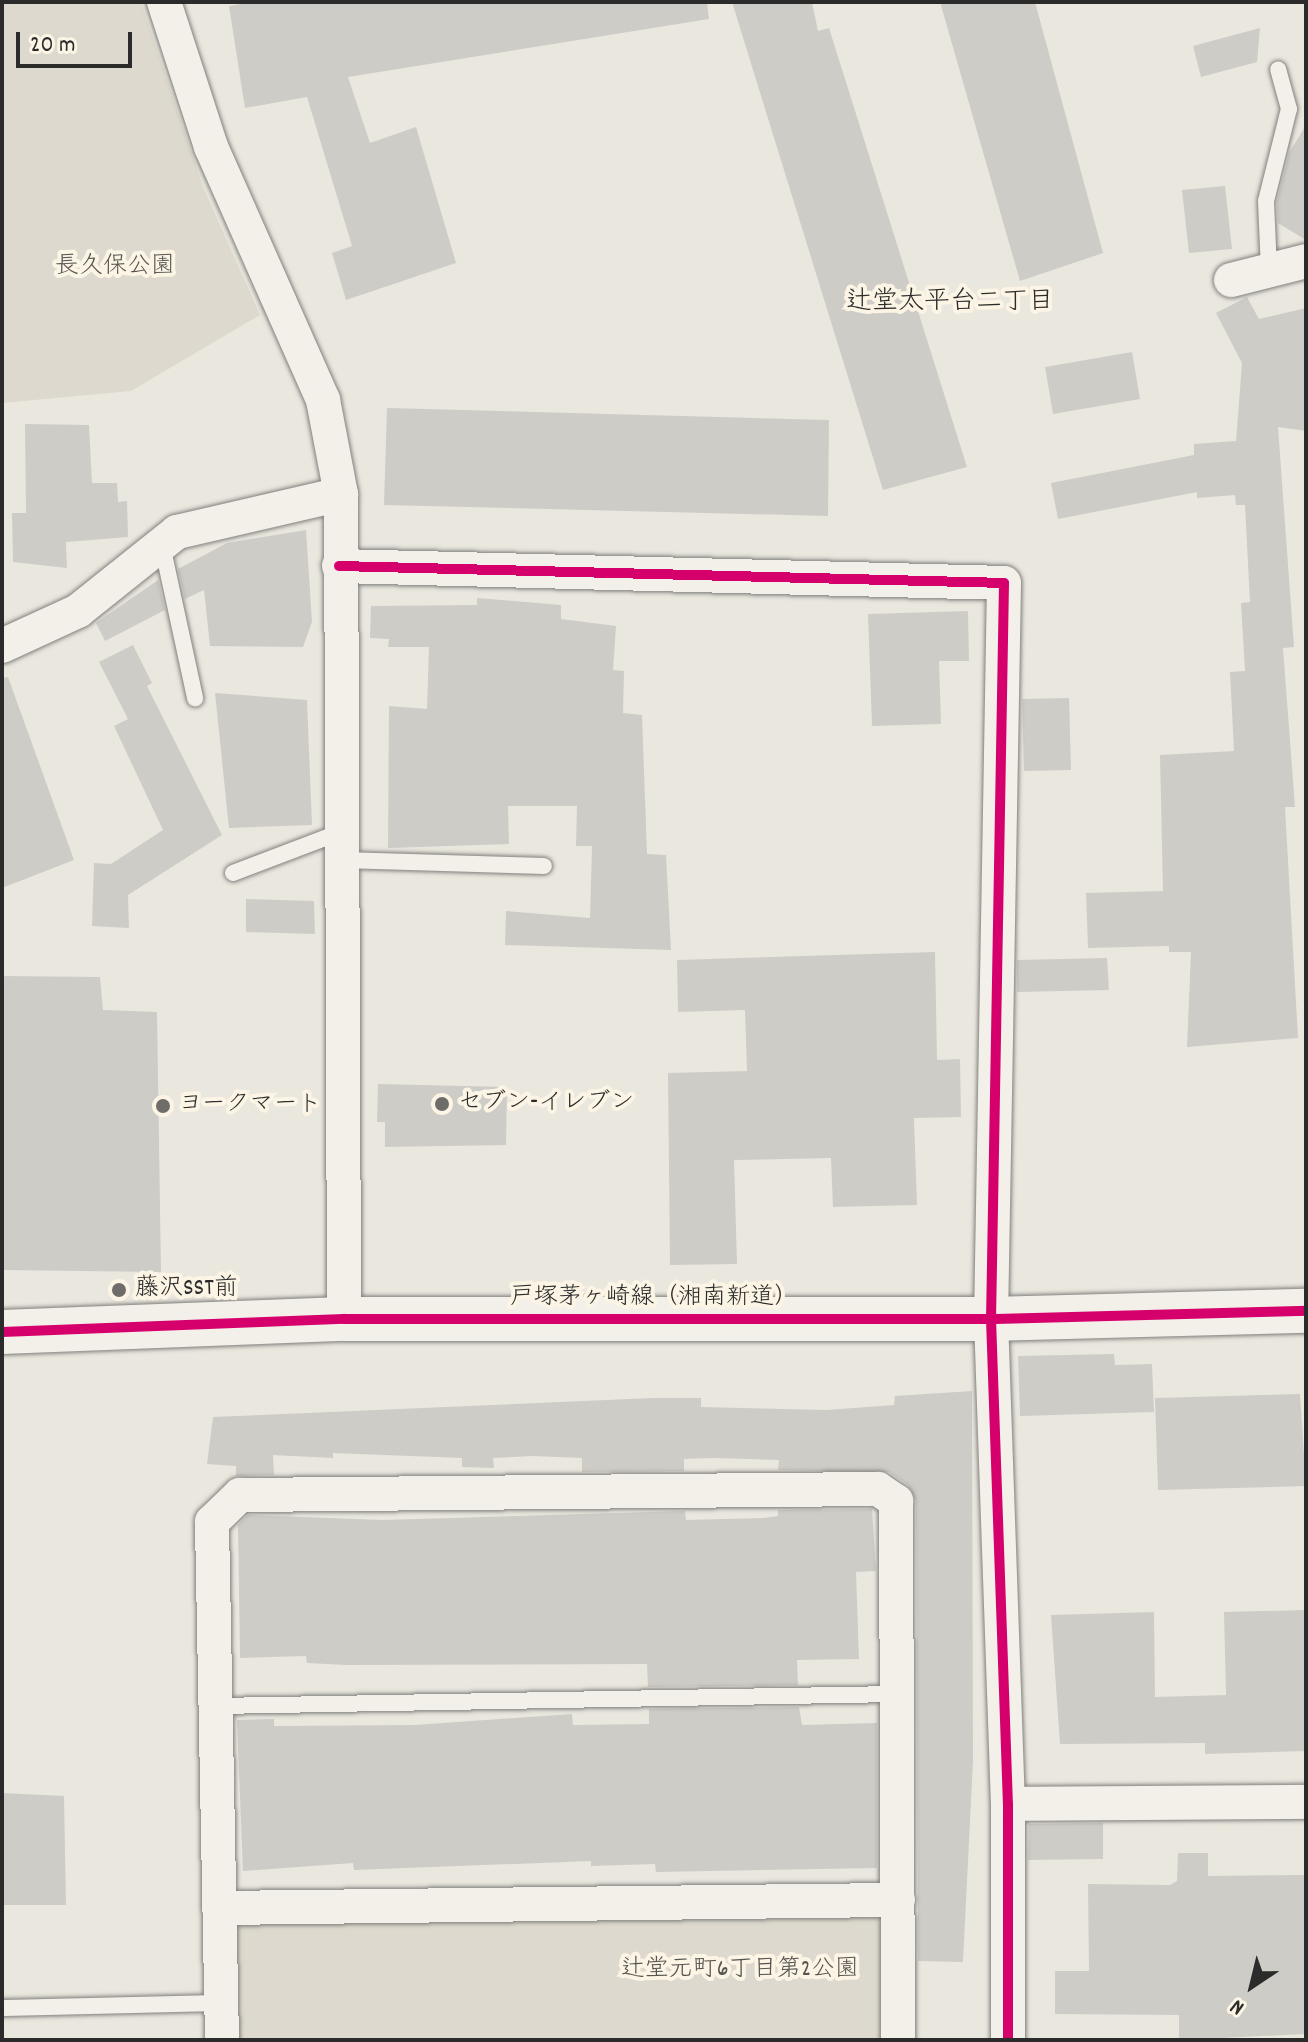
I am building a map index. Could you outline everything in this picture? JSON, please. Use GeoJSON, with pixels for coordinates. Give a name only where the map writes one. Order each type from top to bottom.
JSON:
{"type":"FeatureCollection","features":[{"type":"Feature","properties":{"kind":"main road","name":"戸塚茅ヶ崎線（湘南新道）"},"geometry":{"type":"LineString","coordinates":[[2,1332],[344,1319],[991,1319],[1306,1311]]}},
{"type":"Feature","properties":{"kind":"street"},"geometry":{"type":"LineString","coordinates":[[164,2],[211,147],[323,400],[341,494],[344,1319]]}},
{"type":"Feature","properties":{"kind":"street"},"geometry":{"type":"LineString","coordinates":[[1231,280],[1306,261]]}},
{"type":"Feature","properties":{"kind":"street"},"geometry":{"type":"LineString","coordinates":[[2,646],[78,611],[177,532],[341,494]]}},
{"type":"Feature","properties":{"kind":"street"},"geometry":{"type":"LineString","coordinates":[[339,566],[1004,583],[991,1319],[1008,1804],[1008,2040]]}},
{"type":"Feature","properties":{"kind":"street"},"geometry":{"type":"LineString","coordinates":[[222,2040],[212,1522],[240,1495],[878,1489],[896,1501],[898,2040]]}},
{"type":"Feature","properties":{"kind":"street"},"geometry":{"type":"LineString","coordinates":[[1008,1804],[1306,1802]]}},
{"type":"Feature","properties":{"kind":"street"},"geometry":{"type":"LineString","coordinates":[[219,1908],[898,1900]]}},
{"type":"Feature","properties":{"kind":"lane"},"geometry":{"type":"LineString","coordinates":[[1269,270],[1266,201],[1289,109],[1278,69]]}},
{"type":"Feature","properties":{"kind":"lane"},"geometry":{"type":"LineString","coordinates":[[162,545],[195,698]]}},
{"type":"Feature","properties":{"kind":"lane"},"geometry":{"type":"LineString","coordinates":[[233,873],[341,846],[544,866]]}},
{"type":"Feature","properties":{"kind":"lane"},"geometry":{"type":"LineString","coordinates":[[216,1706],[897,1694]]}},
{"type":"Feature","properties":{"kind":"lane"},"geometry":{"type":"LineString","coordinates":[[2,2008],[221,2003]]}},
{"type":"Feature","properties":{"kind":"green space","name":"長久保公園"},"geometry":{"type":"Polygon","coordinates":[[[2,2],[141,2],[203,187],[260,315],[131,391],[2,403],[2,2]]]}},
{"type":"Feature","properties":{"kind":"green space","name":"辻堂元町6丁目第2公園"},"geometry":{"type":"Polygon","coordinates":[[[898,1900],[898,2040],[222,2040],[219,1908],[898,1900]]]}},
{"type":"Feature","properties":{"kind":"building"},"geometry":{"type":"Polygon","coordinates":[[[252,2],[707,2],[709,19],[348,77],[370,143],[416,127],[456,263],[346,300],[332,253],[352,246],[307,97],[245,108],[229,6],[252,2]]]}},
{"type":"Feature","properties":{"kind":"building"},"geometry":{"type":"Polygon","coordinates":[[[732,2],[812,2],[818,31],[829,28],[967,467],[883,490],[732,2]]]}},
{"type":"Feature","properties":{"kind":"building"},"geometry":{"type":"Polygon","coordinates":[[[940,2],[1035,2],[1103,253],[1020,281],[940,2]]]}},
{"type":"Feature","properties":{"kind":"building"},"geometry":{"type":"Polygon","coordinates":[[[1260,28],[1257,62],[1201,77],[1193,46],[1260,28]]]}},
{"type":"Feature","properties":{"kind":"building"},"geometry":{"type":"Polygon","coordinates":[[[1306,125],[1306,240],[1278,223],[1277,202],[1289,153],[1306,125]]]}},
{"type":"Feature","properties":{"kind":"building"},"geometry":{"type":"Polygon","coordinates":[[[1225,186],[1232,249],[1189,253],[1182,190],[1225,186]]]}},
{"type":"Feature","properties":{"kind":"building"},"geometry":{"type":"Polygon","coordinates":[[[1247,297],[1259,319],[1306,308],[1306,431],[1278,427],[1294,647],[1283,648],[1295,807],[1285,807],[1298,1038],[1187,1047],[1191,952],[1169,952],[1169,946],[1088,948],[1086,893],[1163,891],[1160,755],[1234,751],[1230,672],[1245,671],[1241,603],[1250,602],[1245,505],[1236,505],[1235,495],[1197,498],[1197,492],[1058,519],[1051,483],[1194,455],[1194,444],[1236,441],[1242,363],[1216,313],[1247,297]]]}},
{"type":"Feature","properties":{"kind":"building"},"geometry":{"type":"Polygon","coordinates":[[[1132,352],[1140,399],[1053,414],[1045,367],[1132,352]]]}},
{"type":"Feature","properties":{"kind":"building"},"geometry":{"type":"Polygon","coordinates":[[[387,408],[829,420],[828,516],[384,505],[387,408]]]}},
{"type":"Feature","properties":{"kind":"building"},"geometry":{"type":"Polygon","coordinates":[[[25,424],[89,425],[92,483],[117,483],[118,502],[127,501],[128,537],[66,542],[67,568],[13,562],[12,513],[26,513],[25,424]]]}},
{"type":"Feature","properties":{"kind":"building"},"geometry":{"type":"Polygon","coordinates":[[[306,530],[312,622],[303,647],[210,646],[204,590],[185,599],[178,569],[227,543],[306,530]]]}},
{"type":"Feature","properties":{"kind":"building"},"geometry":{"type":"Polygon","coordinates":[[[158,580],[165,610],[105,641],[96,623],[158,580]]]}},
{"type":"Feature","properties":{"kind":"building"},"geometry":{"type":"Polygon","coordinates":[[[477,598],[561,605],[561,619],[616,626],[613,670],[624,671],[623,713],[642,715],[647,854],[666,855],[671,950],[505,945],[506,911],[590,918],[592,846],[576,846],[577,806],[508,806],[509,844],[388,848],[389,706],[427,709],[429,647],[388,647],[389,639],[370,638],[371,606],[477,605],[477,598]]]}},
{"type":"Feature","properties":{"kind":"building"},"geometry":{"type":"Polygon","coordinates":[[[968,611],[969,661],[939,661],[941,724],[872,726],[868,614],[968,611]]]}},
{"type":"Feature","properties":{"kind":"building"},"geometry":{"type":"Polygon","coordinates":[[[133,645],[152,683],[147,686],[222,835],[128,895],[129,928],[92,926],[94,863],[111,864],[163,830],[114,726],[128,719],[99,662],[133,645]]]}},
{"type":"Feature","properties":{"kind":"building"},"geometry":{"type":"Polygon","coordinates":[[[8,677],[74,860],[2,888],[2,678],[8,677]]]}},
{"type":"Feature","properties":{"kind":"building"},"geometry":{"type":"Polygon","coordinates":[[[215,693],[307,700],[312,825],[229,828],[215,693]]]}},
{"type":"Feature","properties":{"kind":"building"},"geometry":{"type":"Polygon","coordinates":[[[1069,698],[1071,770],[1024,771],[1022,699],[1069,698]]]}},
{"type":"Feature","properties":{"kind":"building"},"geometry":{"type":"Polygon","coordinates":[[[246,899],[314,901],[315,934],[246,932],[246,899]]]}},
{"type":"Feature","properties":{"kind":"building"},"geometry":{"type":"Polygon","coordinates":[[[935,952],[937,1060],[960,1059],[961,1117],[914,1118],[917,1205],[833,1207],[831,1158],[734,1160],[737,1264],[670,1265],[668,1073],[747,1071],[745,1010],[678,1012],[677,960],[935,952]]]}},
{"type":"Feature","properties":{"kind":"building"},"geometry":{"type":"Polygon","coordinates":[[[1107,958],[1109,990],[1017,992],[1017,960],[1107,958]]]}},
{"type":"Feature","properties":{"kind":"building"},"geometry":{"type":"Polygon","coordinates":[[[2,976],[100,977],[103,1010],[157,1012],[161,1272],[2,1270],[2,976]]]}},
{"type":"Feature","properties":{"kind":"building","name":"セブン-イレブン"},"geometry":{"type":"Polygon","coordinates":[[[378,1084],[507,1087],[506,1145],[385,1147],[385,1122],[377,1122],[378,1084]]]}},
{"type":"Feature","properties":{"kind":"building"},"geometry":{"type":"Polygon","coordinates":[[[1114,1354],[1115,1365],[1152,1364],[1154,1412],[1020,1416],[1018,1356],[1114,1354]]]}},
{"type":"Feature","properties":{"kind":"building"},"geometry":{"type":"Polygon","coordinates":[[[972,1391],[973,1761],[963,1962],[918,1961],[916,1501],[908,1485],[889,1472],[778,1470],[779,1460],[714,1458],[684,1459],[684,1471],[582,1472],[582,1458],[493,1458],[494,1468],[462,1467],[462,1458],[333,1453],[333,1458],[273,1455],[274,1475],[236,1476],[236,1466],[207,1464],[213,1417],[653,1398],[701,1398],[701,1407],[827,1410],[894,1405],[895,1396],[972,1391]]]}},
{"type":"Feature","properties":{"kind":"building"},"geometry":{"type":"Polygon","coordinates":[[[1300,1394],[1306,1486],[1158,1490],[1155,1398],[1300,1394]]]}},
{"type":"Feature","properties":{"kind":"building"},"geometry":{"type":"Polygon","coordinates":[[[872,1509],[876,1571],[856,1572],[859,1659],[797,1660],[798,1685],[648,1687],[647,1664],[346,1665],[307,1663],[306,1656],[240,1658],[238,1525],[248,1515],[383,1520],[685,1511],[686,1520],[764,1518],[778,1516],[778,1510],[872,1509]]]}},
{"type":"Feature","properties":{"kind":"building"},"geometry":{"type":"Polygon","coordinates":[[[1306,1610],[1306,1751],[1205,1754],[1205,1743],[1060,1744],[1051,1615],[1154,1612],[1155,1697],[1226,1695],[1224,1612],[1306,1610]]]}},
{"type":"Feature","properties":{"kind":"building"},"geometry":{"type":"Polygon","coordinates":[[[799,1707],[802,1725],[877,1723],[877,1868],[656,1872],[655,1864],[591,1866],[591,1861],[354,1870],[353,1863],[243,1871],[237,1720],[274,1719],[274,1726],[415,1725],[572,1714],[573,1725],[649,1724],[649,1709],[799,1707]]]}},
{"type":"Feature","properties":{"kind":"building"},"geometry":{"type":"Polygon","coordinates":[[[2,1793],[64,1796],[66,1905],[2,1905],[2,1793]]]}},
{"type":"Feature","properties":{"kind":"building"},"geometry":{"type":"Polygon","coordinates":[[[1103,1823],[1103,1859],[1028,1860],[1029,1824],[1103,1823]]]}},
{"type":"Feature","properties":{"kind":"building"},"geometry":{"type":"Polygon","coordinates":[[[1178,1853],[1208,1853],[1208,1876],[1306,1875],[1306,2034],[1179,2040],[1179,2015],[1055,2014],[1055,1971],[1089,1971],[1088,1884],[1170,1885],[1177,1881],[1178,1853]]]}},
{"type":"Feature","properties":{"kind":"cycle path"},"geometry":{"type":"LineString","coordinates":[[339,566],[1004,583],[991,1319],[1008,1804],[1008,2040]]}},
{"type":"Feature","properties":{"kind":"cycle path"},"geometry":{"type":"LineString","coordinates":[[2,1332],[344,1319],[991,1319],[1306,1311]]}},
{"type":"Feature","properties":{"kind":"place","name":"セブン-イレブン"},"geometry":{"type":"Point","coordinates":[442,1104]}},
{"type":"Feature","properties":{"kind":"place","name":"ヨークマート"},"geometry":{"type":"Point","coordinates":[163,1106]}},
{"type":"Feature","properties":{"kind":"place","name":"藤沢SST前"},"geometry":{"type":"Point","coordinates":[119,1290]}},
{"type":"Feature","properties":{"kind":"district","name":"辻堂太平台二丁目"},"geometry":{"type":"Point","coordinates":[950,303]}}]}
